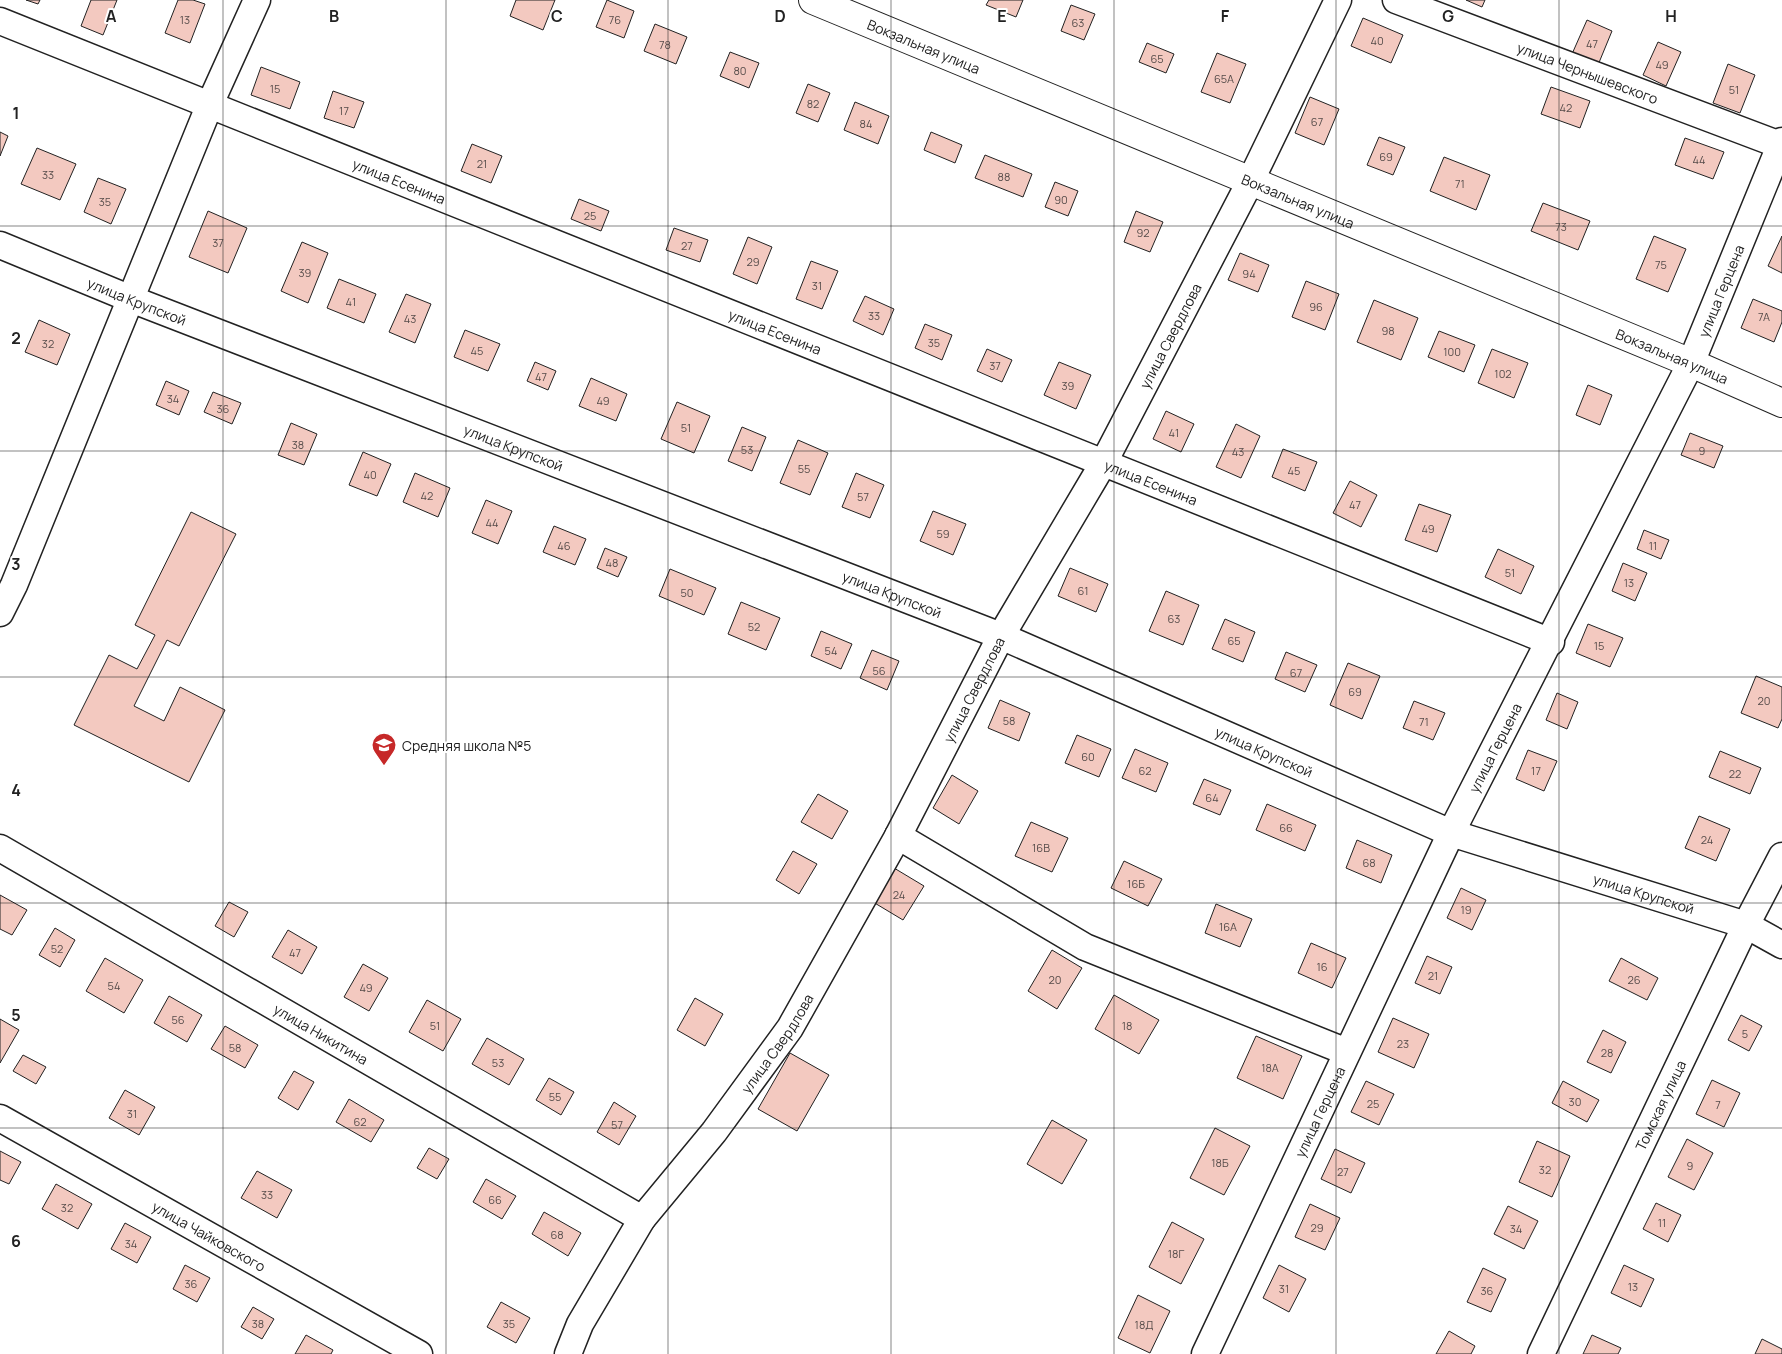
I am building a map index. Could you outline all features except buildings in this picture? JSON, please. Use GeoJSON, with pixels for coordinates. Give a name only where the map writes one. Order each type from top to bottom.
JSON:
{"type":"FeatureCollection","features":[{"type":"Feature","properties":{"kind":"main road","name":"Вокзальная улица"},"geometry":{"type":"LineString","coordinates":[[813,0],[1692,363],[1782,403]]}},
{"type":"Feature","properties":{"kind":"street"},"geometry":{"type":"LineString","coordinates":[[0,613],[7,582],[131,299],[210,104],[256,0]]}},
{"type":"Feature","properties":{"kind":"street","name":"улица Свердлова"},"geometry":{"type":"LineString","coordinates":[[568,1354],[580,1324],[642,1219],[714,1132],[790,1028],[898,836],[1001,636],[1104,462],[1250,182],[1338,0]]}},
{"type":"Feature","properties":{"kind":"street","name":"улица Чернышевского"},"geometry":{"type":"LineString","coordinates":[[1396,0],[1781,143]]}},
{"type":"Feature","properties":{"kind":"street","name":"улица Есенина"},"geometry":{"type":"LineString","coordinates":[[0,21],[1551,642]]}},
{"type":"Feature","properties":{"kind":"street","name":"улица Герцена"},"geometry":{"type":"LineString","coordinates":[[1205,1354],[1451,833],[1551,642],[1692,363],[1781,143]]}},
{"type":"Feature","properties":{"kind":"street","name":"улица Крупской"},"geometry":{"type":"LineString","coordinates":[[0,245],[131,299],[1001,636],[1451,833],[1746,926],[1782,945]]}},
{"type":"Feature","properties":{"kind":"street"},"geometry":{"type":"LineString","coordinates":[[898,836],[1085,947],[1347,1052]]}},
{"type":"Feature","properties":{"kind":"street","name":"улица Никитина"},"geometry":{"type":"LineString","coordinates":[[0,848],[642,1219]]}},
{"type":"Feature","properties":{"kind":"street","name":"Томская улица"},"geometry":{"type":"LineString","coordinates":[[1541,1354],[1746,926],[1782,856]]}},
{"type":"Feature","properties":{"kind":"street","name":"улица Чайковского"},"geometry":{"type":"LineString","coordinates":[[0,1118],[419,1354]]}},
{"type":"Feature","properties":{"kind":"place","name":"Средняя школа №5"},"geometry":{"type":"Point","coordinates":[384,766]}}]}
